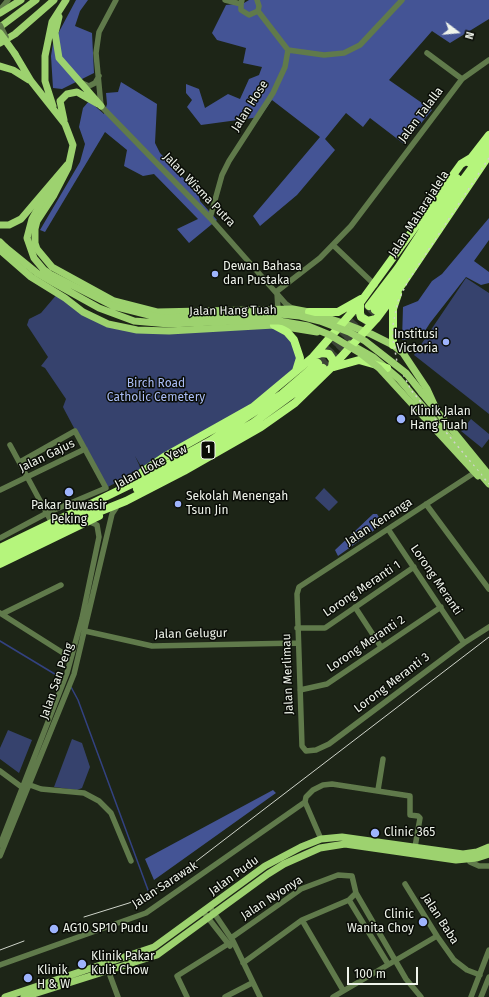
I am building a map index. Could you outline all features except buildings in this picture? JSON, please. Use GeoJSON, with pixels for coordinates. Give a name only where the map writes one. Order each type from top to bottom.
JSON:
{"type":"FeatureCollection","features":[{"type":"Feature","properties":{"kind":"highway","name":"Jalan Maharajalela"},"geometry":{"type":"LineString","coordinates":[[369,307],[398,268],[471,158],[489,135]]}},
{"type":"Feature","properties":{"kind":"highway","name":"Jalan Maharajalela"},"geometry":{"type":"LineString","coordinates":[[369,307],[405,269],[460,184],[489,145]]}},
{"type":"Feature","properties":{"kind":"highway"},"geometry":{"type":"LineString","coordinates":[[393,345],[393,308],[404,283],[489,155]]}},
{"type":"Feature","properties":{"kind":"highway"},"geometry":{"type":"LineString","coordinates":[[0,564],[96,513],[126,501],[198,464],[278,416],[295,403],[365,332],[369,307],[375,285],[460,164],[471,158]]}},
{"type":"Feature","properties":{"kind":"highway"},"geometry":{"type":"LineString","coordinates":[[134,483],[142,472],[164,456],[254,407],[296,372],[318,362],[331,338],[343,323],[404,283]]}},
{"type":"Feature","properties":{"kind":"highway"},"geometry":{"type":"LineString","coordinates":[[309,312],[338,312],[369,307]]}},
{"type":"Feature","properties":{"kind":"highway"},"geometry":{"type":"LineString","coordinates":[[274,325],[287,332],[294,340],[300,358],[296,372]]}},
{"type":"Feature","properties":{"kind":"highway"},"geometry":{"type":"LineString","coordinates":[[318,362],[322,353],[330,354],[333,360],[332,367]]}},
{"type":"Feature","properties":{"kind":"highway"},"geometry":{"type":"LineString","coordinates":[[332,367],[359,360],[387,368]]}},
{"type":"Feature","properties":{"kind":"highway","name":"Jalan Loke Yew"},"geometry":{"type":"LineString","coordinates":[[0,548],[134,483],[252,415],[282,394],[318,362]]}},
{"type":"Feature","properties":{"kind":"highway","name":"Jalan Loke Yew"},"geometry":{"type":"LineString","coordinates":[[0,556],[85,519],[253,423],[301,388],[318,362]]}},
{"type":"Feature","properties":{"kind":"highway"},"geometry":{"type":"LineString","coordinates":[[85,519],[116,508],[126,501]]}},
{"type":"Feature","properties":{"kind":"main road"},"geometry":{"type":"LineString","coordinates":[[0,13],[21,0]]}},
{"type":"Feature","properties":{"kind":"main road"},"geometry":{"type":"LineString","coordinates":[[0,26],[36,0]]}},
{"type":"Feature","properties":{"kind":"main road"},"geometry":{"type":"LineString","coordinates":[[0,43],[15,34],[54,0]]}},
{"type":"Feature","properties":{"kind":"main road"},"geometry":{"type":"LineString","coordinates":[[64,3],[55,33],[57,50],[60,58],[101,106]]}},
{"type":"Feature","properties":{"kind":"main road"},"geometry":{"type":"LineString","coordinates":[[55,111],[45,81],[46,41],[52,22],[64,3]]}},
{"type":"Feature","properties":{"kind":"main road"},"geometry":{"type":"LineString","coordinates":[[0,33],[9,44],[31,81],[65,124]]}},
{"type":"Feature","properties":{"kind":"main road"},"geometry":{"type":"LineString","coordinates":[[0,66],[13,70],[31,81]]}},
{"type":"Feature","properties":{"kind":"main road"},"geometry":{"type":"LineString","coordinates":[[65,174],[71,160],[74,145],[65,124],[60,104],[61,98],[67,94],[77,92],[101,106]]}},
{"type":"Feature","properties":{"kind":"main road"},"geometry":{"type":"LineString","coordinates":[[0,225],[9,225],[21,219],[71,160]]}},
{"type":"Feature","properties":{"kind":"main road","name":"Jalan Hang Tuah"},"geometry":{"type":"LineString","coordinates":[[65,174],[41,203],[32,219],[27,234],[28,245],[34,258],[44,270],[113,306],[161,318],[279,314],[300,316],[320,321],[349,332],[382,353],[406,373],[438,413],[477,470],[489,484]]}},
{"type":"Feature","properties":{"kind":"main road","name":"Jalan Hang Tuah"},"geometry":{"type":"LineString","coordinates":[[65,174],[37,221],[34,243],[44,260],[52,267],[114,301],[157,312],[293,309],[309,312],[343,323],[393,345],[403,353],[428,389],[438,413]]}},
{"type":"Feature","properties":{"kind":"main road","name":"Jalan Hang Tuah"},"geometry":{"type":"LineString","coordinates":[[2,246],[31,277],[65,298],[83,312],[108,324],[132,329],[169,332],[274,325],[309,330],[353,345],[378,361],[400,379],[464,450],[489,475]]}},
{"type":"Feature","properties":{"kind":"main road","name":"Jalan Hang Tuah"},"geometry":{"type":"LineString","coordinates":[[2,246],[32,269],[54,283],[99,308],[134,322],[168,324],[279,320],[308,326],[330,335],[360,353],[379,368],[489,489]]}},
{"type":"Feature","properties":{"kind":"main road"},"geometry":{"type":"LineString","coordinates":[[65,298],[74,288],[73,279]]}},
{"type":"Feature","properties":{"kind":"main road"},"geometry":{"type":"LineString","coordinates":[[378,361],[372,354],[373,346],[376,343],[393,345]]}},
{"type":"Feature","properties":{"kind":"main road","name":"Jalan Pudu"},"geometry":{"type":"LineString","coordinates":[[5,997],[148,950],[280,857],[320,840],[342,837],[463,854],[477,852],[489,847]]}},
{"type":"Feature","properties":{"kind":"main road","name":"Jalan Pudu"},"geometry":{"type":"LineString","coordinates":[[24,997],[39,995],[158,954],[207,916],[284,864],[302,855],[328,846],[345,844],[456,860],[488,856]]}},
{"type":"Feature","properties":{"kind":"main road"},"geometry":{"type":"LineString","coordinates":[[456,860],[470,862],[488,856]]}},
{"type":"Feature","properties":{"kind":"main road"},"geometry":{"type":"LineString","coordinates":[[213,912],[235,893],[246,880]]}},
{"type":"Feature","properties":{"kind":"main road"},"geometry":{"type":"LineString","coordinates":[[160,943],[166,942],[207,916]]}},
{"type":"Feature","properties":{"kind":"street"},"geometry":{"type":"LineString","coordinates":[[0,10],[8,0]]}},
{"type":"Feature","properties":{"kind":"street"},"geometry":{"type":"LineString","coordinates":[[101,106],[96,53],[99,32],[116,0]]}},
{"type":"Feature","properties":{"kind":"street"},"geometry":{"type":"LineString","coordinates":[[225,0],[242,2],[241,10],[246,14],[252,15],[258,11]]}},
{"type":"Feature","properties":{"kind":"street"},"geometry":{"type":"LineString","coordinates":[[257,0],[259,6],[258,11],[288,50],[324,55],[344,53],[360,46],[402,0]]}},
{"type":"Feature","properties":{"kind":"street"},"geometry":{"type":"LineString","coordinates":[[0,26],[9,44]]}},
{"type":"Feature","properties":{"kind":"street","name":"Jalan Hose"},"geometry":{"type":"LineString","coordinates":[[210,218],[222,175],[229,161],[273,93],[285,67],[288,50]]}},
{"type":"Feature","properties":{"kind":"street"},"geometry":{"type":"LineString","coordinates":[[427,53],[462,79]]}},
{"type":"Feature","properties":{"kind":"street","name":"Jalan Talalla"},"geometry":{"type":"LineString","coordinates":[[277,292],[313,264],[333,245],[364,211],[462,79],[489,60]]}},
{"type":"Feature","properties":{"kind":"street"},"geometry":{"type":"LineString","coordinates":[[82,83],[89,86],[95,83],[99,76]]}},
{"type":"Feature","properties":{"kind":"street","name":"Jalan Wisma Putra"},"geometry":{"type":"LineString","coordinates":[[101,106],[210,218],[293,309]]}},
{"type":"Feature","properties":{"kind":"street"},"geometry":{"type":"LineString","coordinates":[[333,245],[375,285]]}},
{"type":"Feature","properties":{"kind":"street"},"geometry":{"type":"LineString","coordinates":[[277,292],[278,309]]}},
{"type":"Feature","properties":{"kind":"street"},"geometry":{"type":"LineString","coordinates":[[20,462],[75,431],[85,449]]}},
{"type":"Feature","properties":{"kind":"street"},"geometry":{"type":"LineString","coordinates":[[10,445],[52,523]]}},
{"type":"Feature","properties":{"kind":"street","name":"Jalan Gajus"},"geometry":{"type":"LineString","coordinates":[[0,490],[85,449],[106,488],[47,513]]}},
{"type":"Feature","properties":{"kind":"street","name":"Jalan Kenanga"},"geometry":{"type":"LineString","coordinates":[[297,594],[299,587],[477,470]]}},
{"type":"Feature","properties":{"kind":"street"},"geometry":{"type":"LineString","coordinates":[[426,504],[489,589]]}},
{"type":"Feature","properties":{"kind":"street","name":"Jalan San Peng"},"geometry":{"type":"LineString","coordinates":[[0,856],[30,785],[85,631],[112,514],[116,508]]}},
{"type":"Feature","properties":{"kind":"street"},"geometry":{"type":"LineString","coordinates":[[0,538],[47,513]]}},
{"type":"Feature","properties":{"kind":"street"},"geometry":{"type":"LineString","coordinates":[[85,519],[96,526],[99,538]]}},
{"type":"Feature","properties":{"kind":"street","name":"Lorong Meranti"},"geometry":{"type":"LineString","coordinates":[[388,529],[464,643]]}},
{"type":"Feature","properties":{"kind":"street"},"geometry":{"type":"LineString","coordinates":[[99,538],[103,531],[106,538]]}},
{"type":"Feature","properties":{"kind":"street","name":"Jalan San Peng"},"geometry":{"type":"LineString","coordinates":[[69,678],[71,658],[82,618],[99,538]]}},
{"type":"Feature","properties":{"kind":"street","name":"Lorong Meranti 1"},"geometry":{"type":"LineString","coordinates":[[297,628],[325,628],[414,567]]}},
{"type":"Feature","properties":{"kind":"street"},"geometry":{"type":"LineString","coordinates":[[1,613],[59,586]]}},
{"type":"Feature","properties":{"kind":"street","name":"Jalan Merlimau"},"geometry":{"type":"LineString","coordinates":[[297,594],[302,746],[306,751]]}},
{"type":"Feature","properties":{"kind":"street"},"geometry":{"type":"LineString","coordinates":[[355,607],[381,647]]}},
{"type":"Feature","properties":{"kind":"street","name":"Lorong Meranti 2"},"geometry":{"type":"LineString","coordinates":[[300,690],[327,684],[441,607]]}},
{"type":"Feature","properties":{"kind":"street"},"geometry":{"type":"LineString","coordinates":[[1,613],[71,658]]}},
{"type":"Feature","properties":{"kind":"street"},"geometry":{"type":"LineString","coordinates":[[76,639],[85,631],[82,618]]}},
{"type":"Feature","properties":{"kind":"street","name":"Lorong Meranti 3"},"geometry":{"type":"LineString","coordinates":[[306,751],[316,750],[329,744],[464,643],[489,627]]}},
{"type":"Feature","properties":{"kind":"street","name":"Jalan Gelugur"},"geometry":{"type":"LineString","coordinates":[[85,631],[152,646],[298,643]]}},
{"type":"Feature","properties":{"kind":"street","name":"Jalan San Peng"},"geometry":{"type":"LineString","coordinates":[[0,845],[66,687]]}},
{"type":"Feature","properties":{"kind":"street"},"geometry":{"type":"LineString","coordinates":[[378,790],[382,759]]}},
{"type":"Feature","properties":{"kind":"street"},"geometry":{"type":"LineString","coordinates":[[0,771],[23,788]]}},
{"type":"Feature","properties":{"kind":"street","name":"Jalan Sarawak"},"geometry":{"type":"LineString","coordinates":[[0,965],[142,915],[305,802],[309,793],[322,785],[332,784],[410,796],[410,815],[418,816],[420,818],[415,847]]}},
{"type":"Feature","properties":{"kind":"street"},"geometry":{"type":"LineString","coordinates":[[30,785],[41,789],[84,794],[98,801],[111,814],[131,861]]}},
{"type":"Feature","properties":{"kind":"street"},"geometry":{"type":"LineString","coordinates":[[305,802],[320,840]]}},
{"type":"Feature","properties":{"kind":"street"},"geometry":{"type":"LineString","coordinates":[[470,862],[479,866],[489,866]]}},
{"type":"Feature","properties":{"kind":"street","name":"Jalan Nyonya"},"geometry":{"type":"LineString","coordinates":[[232,938],[301,889],[338,875],[352,876],[356,893],[406,979],[421,997]]}},
{"type":"Feature","properties":{"kind":"street","name":"Jalan Baba"},"geometry":{"type":"LineString","coordinates":[[405,884],[437,936],[458,964],[466,970],[480,975]]}},
{"type":"Feature","properties":{"kind":"street"},"geometry":{"type":"LineString","coordinates":[[243,963],[302,920],[349,900],[356,893]]}},
{"type":"Feature","properties":{"kind":"street"},"geometry":{"type":"LineString","coordinates":[[349,900],[388,964]]}},
{"type":"Feature","properties":{"kind":"street"},"geometry":{"type":"LineString","coordinates":[[213,912],[232,938],[235,948],[260,997]]}},
{"type":"Feature","properties":{"kind":"street"},"geometry":{"type":"LineString","coordinates":[[207,916],[228,944],[235,948]]}},
{"type":"Feature","properties":{"kind":"street"},"geometry":{"type":"LineString","coordinates":[[302,920],[343,990]]}},
{"type":"Feature","properties":{"kind":"street"},"geometry":{"type":"LineString","coordinates":[[333,997],[437,936]]}},
{"type":"Feature","properties":{"kind":"street"},"geometry":{"type":"LineString","coordinates":[[187,997],[177,976],[228,944]]}},
{"type":"Feature","properties":{"kind":"street"},"geometry":{"type":"LineString","coordinates":[[471,997],[489,950]]}},
{"type":"Feature","properties":{"kind":"street"},"geometry":{"type":"LineString","coordinates":[[108,970],[118,997]]}},
{"type":"Feature","properties":{"kind":"street"},"geometry":{"type":"LineString","coordinates":[[481,997],[489,977]]}},
{"type":"Feature","properties":{"kind":"street"},"geometry":{"type":"LineString","coordinates":[[225,997],[252,983]]}},
{"type":"Feature","properties":{"kind":"green space"},"geometry":{"type":"Polygon","coordinates":[[[466,278],[489,293],[489,414],[414,355],[466,278]]]}},
{"type":"Feature","properties":{"kind":"green space","name":"Birch Road Catholic Cemetery"},"geometry":{"type":"Polygon","coordinates":[[[58,293],[108,324],[137,330],[262,326],[283,330],[296,344],[296,372],[260,400],[142,468],[135,456],[141,469],[106,488],[63,407],[66,399],[45,368],[41,366],[48,357],[27,325],[29,319],[41,313],[58,293]]]}},
{"type":"Feature","properties":{"kind":"green space"},"geometry":{"type":"Polygon","coordinates":[[[471,419],[489,434],[489,439],[482,448],[461,431],[471,419]]]}},
{"type":"Feature","properties":{"kind":"green space"},"geometry":{"type":"Polygon","coordinates":[[[324,488],[338,502],[329,511],[315,498],[324,488]]]}},
{"type":"Feature","properties":{"kind":"green space"},"geometry":{"type":"Polygon","coordinates":[[[8,730],[32,740],[19,773],[0,759],[0,748],[8,730]]]}},
{"type":"Feature","properties":{"kind":"green space"},"geometry":{"type":"Polygon","coordinates":[[[72,739],[82,743],[90,767],[82,788],[77,790],[54,787],[72,739]]]}},
{"type":"Feature","properties":{"kind":"shaded area"},"geometry":{"type":"Polygon","coordinates":[[[76,0],[88,0],[80,11],[75,26],[92,33],[94,73],[62,89],[53,88],[51,56],[53,43],[76,0]]]}},
{"type":"Feature","properties":{"kind":"shaded area"},"geometry":{"type":"Polygon","coordinates":[[[249,0],[489,0],[489,19],[450,43],[432,31],[389,80],[432,110],[404,144],[370,118],[363,127],[346,113],[325,139],[335,150],[297,195],[260,226],[253,216],[320,137],[272,100],[260,117],[201,125],[187,107],[192,100],[186,93],[186,84],[199,89],[205,108],[228,94],[240,99],[249,79],[259,75],[262,67],[243,63],[246,48],[217,40],[212,33],[226,5],[244,3],[249,0]]]}},
{"type":"Feature","properties":{"kind":"shaded area"},"geometry":{"type":"Polygon","coordinates":[[[121,82],[157,104],[155,143],[160,153],[199,195],[200,201],[217,220],[189,243],[177,229],[198,219],[154,174],[143,176],[124,166],[127,150],[105,132],[45,232],[40,230],[80,162],[85,144],[79,127],[83,108],[89,101],[104,114],[107,104],[106,93],[118,92],[121,82]]]}},
{"type":"Feature","properties":{"kind":"shaded area"},"geometry":{"type":"Polygon","coordinates":[[[489,218],[489,240],[474,261],[489,272],[489,283],[481,285],[466,277],[421,337],[402,340],[403,307],[418,301],[432,281],[442,274],[489,218]]]}},
{"type":"Feature","properties":{"kind":"shaded area"},"geometry":{"type":"Polygon","coordinates":[[[373,514],[377,514],[383,524],[338,556],[335,550],[373,514]]]}},
{"type":"Feature","properties":{"kind":"shaded area"},"geometry":{"type":"Polygon","coordinates":[[[273,790],[276,793],[154,880],[145,859],[273,790]]]}},
{"type":"Feature","properties":{"kind":"waterway"},"geometry":{"type":"LineString","coordinates":[[0,641],[63,679]]}},
{"type":"Feature","properties":{"kind":"waterway"},"geometry":{"type":"LineString","coordinates":[[71,687],[78,700],[148,890]]}},
{"type":"Feature","properties":{"kind":"tunnel"},"geometry":{"type":"LineString","coordinates":[[318,363],[369,306]]}},
{"type":"Feature","properties":{"kind":"tunnel"},"geometry":{"type":"LineString","coordinates":[[323,368],[375,310]]}},
{"type":"Feature","properties":{"kind":"tram line"},"geometry":{"type":"LineString","coordinates":[[84,917],[129,903],[148,894],[186,869],[489,637]]}},
{"type":"Feature","properties":{"kind":"tram line"},"geometry":{"type":"LineString","coordinates":[[0,950],[24,941]]}},
{"type":"Feature","properties":{"kind":"railway"},"geometry":{"type":"LineString","coordinates":[[489,158],[408,281],[398,301],[393,325],[393,339],[397,362],[411,390],[489,484]]}},
{"type":"Feature","properties":{"kind":"place","name":"Dewan Bahasa dan Pustaka"},"geometry":{"type":"Point","coordinates":[215,274]}},
{"type":"Feature","properties":{"kind":"place","name":"Institusi Victoria"},"geometry":{"type":"Point","coordinates":[446,342]}},
{"type":"Feature","properties":{"kind":"place","name":"Klinik Jalan Hang Tuah"},"geometry":{"type":"Point","coordinates":[401,419]}},
{"type":"Feature","properties":{"kind":"place","name":"Pakar Buwasir Peking"},"geometry":{"type":"Point","coordinates":[69,492]}},
{"type":"Feature","properties":{"kind":"place","name":"Sekolah Menengah Tsun Jin"},"geometry":{"type":"Point","coordinates":[178,504]}},
{"type":"Feature","properties":{"kind":"place","name":"Clinic 365"},"geometry":{"type":"Point","coordinates":[375,833]}},
{"type":"Feature","properties":{"kind":"place","name":"Clinic Wanita Choy"},"geometry":{"type":"Point","coordinates":[423,922]}},
{"type":"Feature","properties":{"kind":"place","name":"AG10 SP10 Pudu"},"geometry":{"type":"Point","coordinates":[54,929]}},
{"type":"Feature","properties":{"kind":"place","name":"Klinik Pakar Kulit Chow"},"geometry":{"type":"Point","coordinates":[82,964]}},
{"type":"Feature","properties":{"kind":"place","name":"Klinik H & W"},"geometry":{"type":"Point","coordinates":[28,978]}}]}
